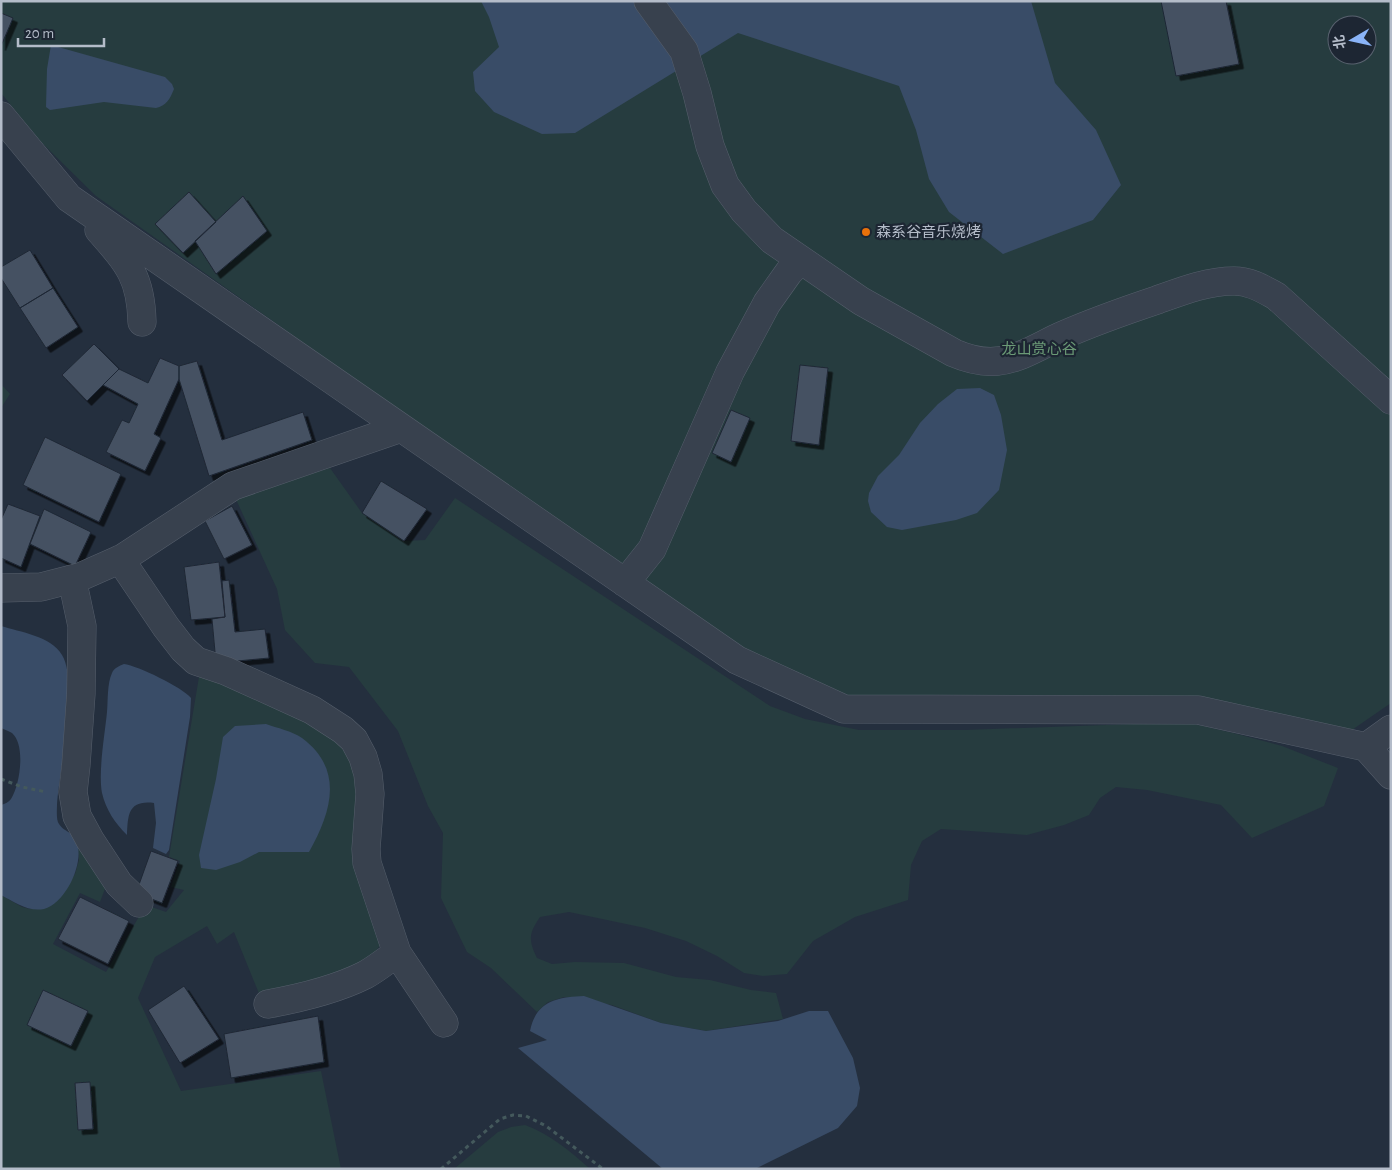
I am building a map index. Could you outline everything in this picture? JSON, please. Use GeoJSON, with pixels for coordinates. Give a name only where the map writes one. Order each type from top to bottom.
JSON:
{"type":"FeatureCollection","features":[{"type":"Feature","properties":{"kind":"street"},"geometry":{"type":"LineString","coordinates":[[648,1],[684,51],[710,146],[725,185],[744,212],[772,240],[861,301],[954,353],[985,362],[999,361],[1017,356],[1098,320],[1189,289],[1211,283],[1235,281],[1256,285],[1276,296],[1391,400]]}},
{"type":"Feature","properties":{"kind":"street"},"geometry":{"type":"LineString","coordinates":[[1,116],[126,263],[134,277],[140,298],[142,322]]}},
{"type":"Feature","properties":{"kind":"street"},"geometry":{"type":"LineString","coordinates":[[69,198],[737,660],[844,709],[1198,710],[1366,747],[1391,775]]}},
{"type":"Feature","properties":{"kind":"street"},"geometry":{"type":"LineString","coordinates":[[625,583],[652,549],[730,372],[767,303],[789,272],[801,260]]}},
{"type":"Feature","properties":{"kind":"street"},"geometry":{"type":"LineString","coordinates":[[1,588],[41,587],[72,578],[120,559],[233,486],[401,428]]}},
{"type":"Feature","properties":{"kind":"street"},"geometry":{"type":"LineString","coordinates":[[120,559],[166,627],[183,649],[196,661],[234,675],[312,710],[343,730],[354,740],[368,774],[370,794],[366,849],[368,863],[397,953],[444,1023]]}},
{"type":"Feature","properties":{"kind":"street"},"geometry":{"type":"LineString","coordinates":[[72,578],[82,626],[81,694],[73,794],[77,816],[90,840],[119,884],[139,903]]}},
{"type":"Feature","properties":{"kind":"street"},"geometry":{"type":"LineString","coordinates":[[1366,747],[1391,729]]}},
{"type":"Feature","properties":{"kind":"street"},"geometry":{"type":"LineString","coordinates":[[268,1004],[295,999],[337,987],[366,975],[397,953]]}},
{"type":"Feature","properties":{"kind":"path"},"geometry":{"type":"LineString","coordinates":[[1,779],[29,789],[54,794],[73,794]]}},
{"type":"Feature","properties":{"kind":"path"},"geometry":{"type":"LineString","coordinates":[[441,1169],[500,1120],[513,1115],[526,1116],[546,1126],[603,1169]]}},
{"type":"Feature","properties":{"kind":"green space","name":"龙山赏心谷"},"geometry":{"type":"Polygon","coordinates":[[[1,1],[1391,1],[1391,703],[1349,732],[841,697],[739,651],[96,196],[41,142],[1,93],[1,1]]]}},
{"type":"Feature","properties":{"kind":"green space"},"geometry":{"type":"Polygon","coordinates":[[[1,384],[10,394],[1,408],[1,384]]]}},
{"type":"Feature","properties":{"kind":"green space"},"geometry":{"type":"Polygon","coordinates":[[[330,468],[362,513],[404,541],[425,540],[455,498],[770,706],[805,719],[859,730],[965,730],[1133,724],[1194,724],[1282,746],[1338,768],[1324,806],[1252,838],[1221,805],[1147,790],[1116,787],[1100,798],[1089,815],[1064,825],[1027,835],[941,829],[922,841],[911,865],[908,900],[855,917],[813,941],[787,974],[763,976],[744,973],[717,956],[686,941],[645,928],[569,912],[540,917],[531,937],[532,946],[537,958],[552,964],[575,962],[624,963],[676,977],[710,980],[751,990],[776,993],[783,1019],[706,1031],[661,1023],[612,1005],[564,997],[548,1002],[537,1012],[491,968],[467,952],[441,898],[443,833],[428,806],[398,731],[349,667],[315,663],[285,630],[277,589],[234,495],[330,468]]]}},
{"type":"Feature","properties":{"kind":"green space"},"geometry":{"type":"Polygon","coordinates":[[[200,671],[246,685],[353,750],[380,945],[374,954],[332,979],[260,996],[234,932],[217,944],[207,926],[155,957],[138,998],[181,1091],[321,1071],[341,1169],[1,1169],[1,895],[22,907],[30,909],[59,899],[75,874],[79,860],[78,849],[87,846],[109,878],[100,902],[80,893],[53,944],[106,972],[146,905],[166,912],[184,890],[171,887],[180,861],[169,857],[200,671]]]}},
{"type":"Feature","properties":{"kind":"green space"},"geometry":{"type":"Polygon","coordinates":[[[525,1125],[551,1138],[590,1169],[454,1169],[498,1132],[511,1127],[525,1125]]]}},
{"type":"Feature","properties":{"kind":"water"},"geometry":{"type":"Polygon","coordinates":[[[481,1],[1031,1],[1055,83],[1096,130],[1121,185],[1093,220],[1003,254],[949,212],[929,179],[916,130],[899,86],[738,33],[575,133],[542,134],[494,112],[475,91],[473,72],[499,47],[489,17],[481,1]]]}},
{"type":"Feature","properties":{"kind":"water"},"geometry":{"type":"Polygon","coordinates":[[[51,45],[165,77],[174,89],[167,102],[156,108],[104,102],[50,110],[46,107],[47,69],[51,45]]]}},
{"type":"Feature","properties":{"kind":"water"},"geometry":{"type":"Polygon","coordinates":[[[980,388],[994,395],[1001,415],[1007,450],[999,490],[977,513],[956,520],[902,530],[887,527],[871,512],[868,501],[869,493],[878,476],[899,455],[920,423],[938,404],[957,389],[980,388]]]}},
{"type":"Feature","properties":{"kind":"water"},"geometry":{"type":"Polygon","coordinates":[[[1,626],[50,643],[62,655],[67,668],[69,685],[67,728],[58,790],[57,820],[74,838],[79,855],[75,874],[65,892],[52,905],[38,910],[27,908],[1,895],[1,805],[9,801],[14,793],[19,775],[20,755],[19,746],[12,733],[1,728],[1,626]]]}},
{"type":"Feature","properties":{"kind":"water"},"geometry":{"type":"Polygon","coordinates":[[[124,664],[179,688],[191,698],[190,717],[169,850],[166,854],[153,848],[156,823],[154,803],[139,804],[131,810],[127,835],[112,816],[102,793],[101,764],[109,682],[114,670],[124,664]]]}},
{"type":"Feature","properties":{"kind":"water"},"geometry":{"type":"Polygon","coordinates":[[[266,724],[302,738],[316,750],[324,764],[329,778],[330,792],[328,807],[317,837],[309,852],[259,852],[240,862],[216,870],[201,868],[199,855],[216,779],[223,737],[235,726],[266,724]]]}},
{"type":"Feature","properties":{"kind":"water"},"geometry":{"type":"Polygon","coordinates":[[[584,996],[661,1023],[706,1031],[778,1021],[809,1011],[828,1011],[853,1058],[860,1088],[857,1106],[838,1128],[755,1169],[663,1169],[518,1048],[547,1040],[530,1031],[537,1013],[543,1007],[557,1000],[584,996]]]}},
{"type":"Feature","properties":{"kind":"building"},"geometry":{"type":"Polygon","coordinates":[[[1161,1],[1226,1],[1239,64],[1176,76],[1161,1]]]}},
{"type":"Feature","properties":{"kind":"building"},"geometry":{"type":"Polygon","coordinates":[[[1,13],[13,18],[1,46],[1,13]]]}},
{"type":"Feature","properties":{"kind":"building"},"geometry":{"type":"Polygon","coordinates":[[[189,192],[216,222],[183,253],[155,224],[189,192]]]}},
{"type":"Feature","properties":{"kind":"building"},"geometry":{"type":"Polygon","coordinates":[[[243,196],[267,231],[216,274],[195,241],[243,196]]]}},
{"type":"Feature","properties":{"kind":"building"},"geometry":{"type":"Polygon","coordinates":[[[30,250],[53,288],[20,308],[1,278],[1,267],[30,250]]]}},
{"type":"Feature","properties":{"kind":"building"},"geometry":{"type":"Polygon","coordinates":[[[53,288],[78,327],[46,348],[20,308],[53,288]]]}},
{"type":"Feature","properties":{"kind":"building"},"geometry":{"type":"Polygon","coordinates":[[[94,344],[119,369],[87,401],[62,375],[94,344]]]}},
{"type":"Feature","properties":{"kind":"building"},"geometry":{"type":"Polygon","coordinates":[[[160,358],[179,366],[179,379],[154,434],[161,438],[145,471],[106,452],[122,420],[129,423],[138,404],[103,385],[119,369],[148,383],[160,358]]]}},
{"type":"Feature","properties":{"kind":"building"},"geometry":{"type":"Polygon","coordinates":[[[197,361],[222,440],[303,412],[312,440],[209,476],[179,379],[179,366],[197,361]]]}},
{"type":"Feature","properties":{"kind":"building"},"geometry":{"type":"Polygon","coordinates":[[[800,365],[828,368],[819,445],[791,441],[800,365]]]}},
{"type":"Feature","properties":{"kind":"building"},"geometry":{"type":"Polygon","coordinates":[[[731,410],[750,418],[731,462],[712,453],[731,410]]]}},
{"type":"Feature","properties":{"kind":"building"},"geometry":{"type":"Polygon","coordinates":[[[45,437],[121,474],[99,522],[23,485],[45,437]]]}},
{"type":"Feature","properties":{"kind":"building"},"geometry":{"type":"Polygon","coordinates":[[[381,481],[427,509],[404,541],[362,513],[381,481]]]}},
{"type":"Feature","properties":{"kind":"building"},"geometry":{"type":"Polygon","coordinates":[[[8,504],[40,516],[21,567],[1,558],[1,520],[8,504]]]}},
{"type":"Feature","properties":{"kind":"building"},"geometry":{"type":"Polygon","coordinates":[[[232,506],[252,545],[224,559],[205,521],[232,506]]]}},
{"type":"Feature","properties":{"kind":"building"},"geometry":{"type":"Polygon","coordinates":[[[44,509],[91,532],[75,566],[30,544],[44,509]]]}},
{"type":"Feature","properties":{"kind":"building"},"geometry":{"type":"Polygon","coordinates":[[[219,562],[225,617],[191,620],[184,567],[219,562]]]}},
{"type":"Feature","properties":{"kind":"building"},"geometry":{"type":"Polygon","coordinates":[[[229,580],[235,632],[265,629],[269,658],[216,663],[212,619],[225,617],[222,581],[229,580]]]}},
{"type":"Feature","properties":{"kind":"building"},"geometry":{"type":"Polygon","coordinates":[[[151,851],[178,861],[162,903],[136,893],[151,851]]]}},
{"type":"Feature","properties":{"kind":"building"},"geometry":{"type":"Polygon","coordinates":[[[80,897],[129,921],[108,964],[58,939],[80,897]]]}},
{"type":"Feature","properties":{"kind":"building"},"geometry":{"type":"Polygon","coordinates":[[[184,986],[219,1039],[180,1063],[148,1010],[184,986]]]}},
{"type":"Feature","properties":{"kind":"building"},"geometry":{"type":"Polygon","coordinates":[[[43,990],[88,1011],[71,1046],[27,1025],[43,990]]]}},
{"type":"Feature","properties":{"kind":"building"},"geometry":{"type":"Polygon","coordinates":[[[318,1016],[324,1062],[231,1078],[224,1034],[318,1016]]]}},
{"type":"Feature","properties":{"kind":"building"},"geometry":{"type":"Polygon","coordinates":[[[90,1082],[93,1129],[78,1130],[75,1083],[90,1082]]]}},
{"type":"Feature","properties":{"kind":"place","name":"森系谷音乐烧烤"},"geometry":{"type":"Point","coordinates":[866,232]}}]}
